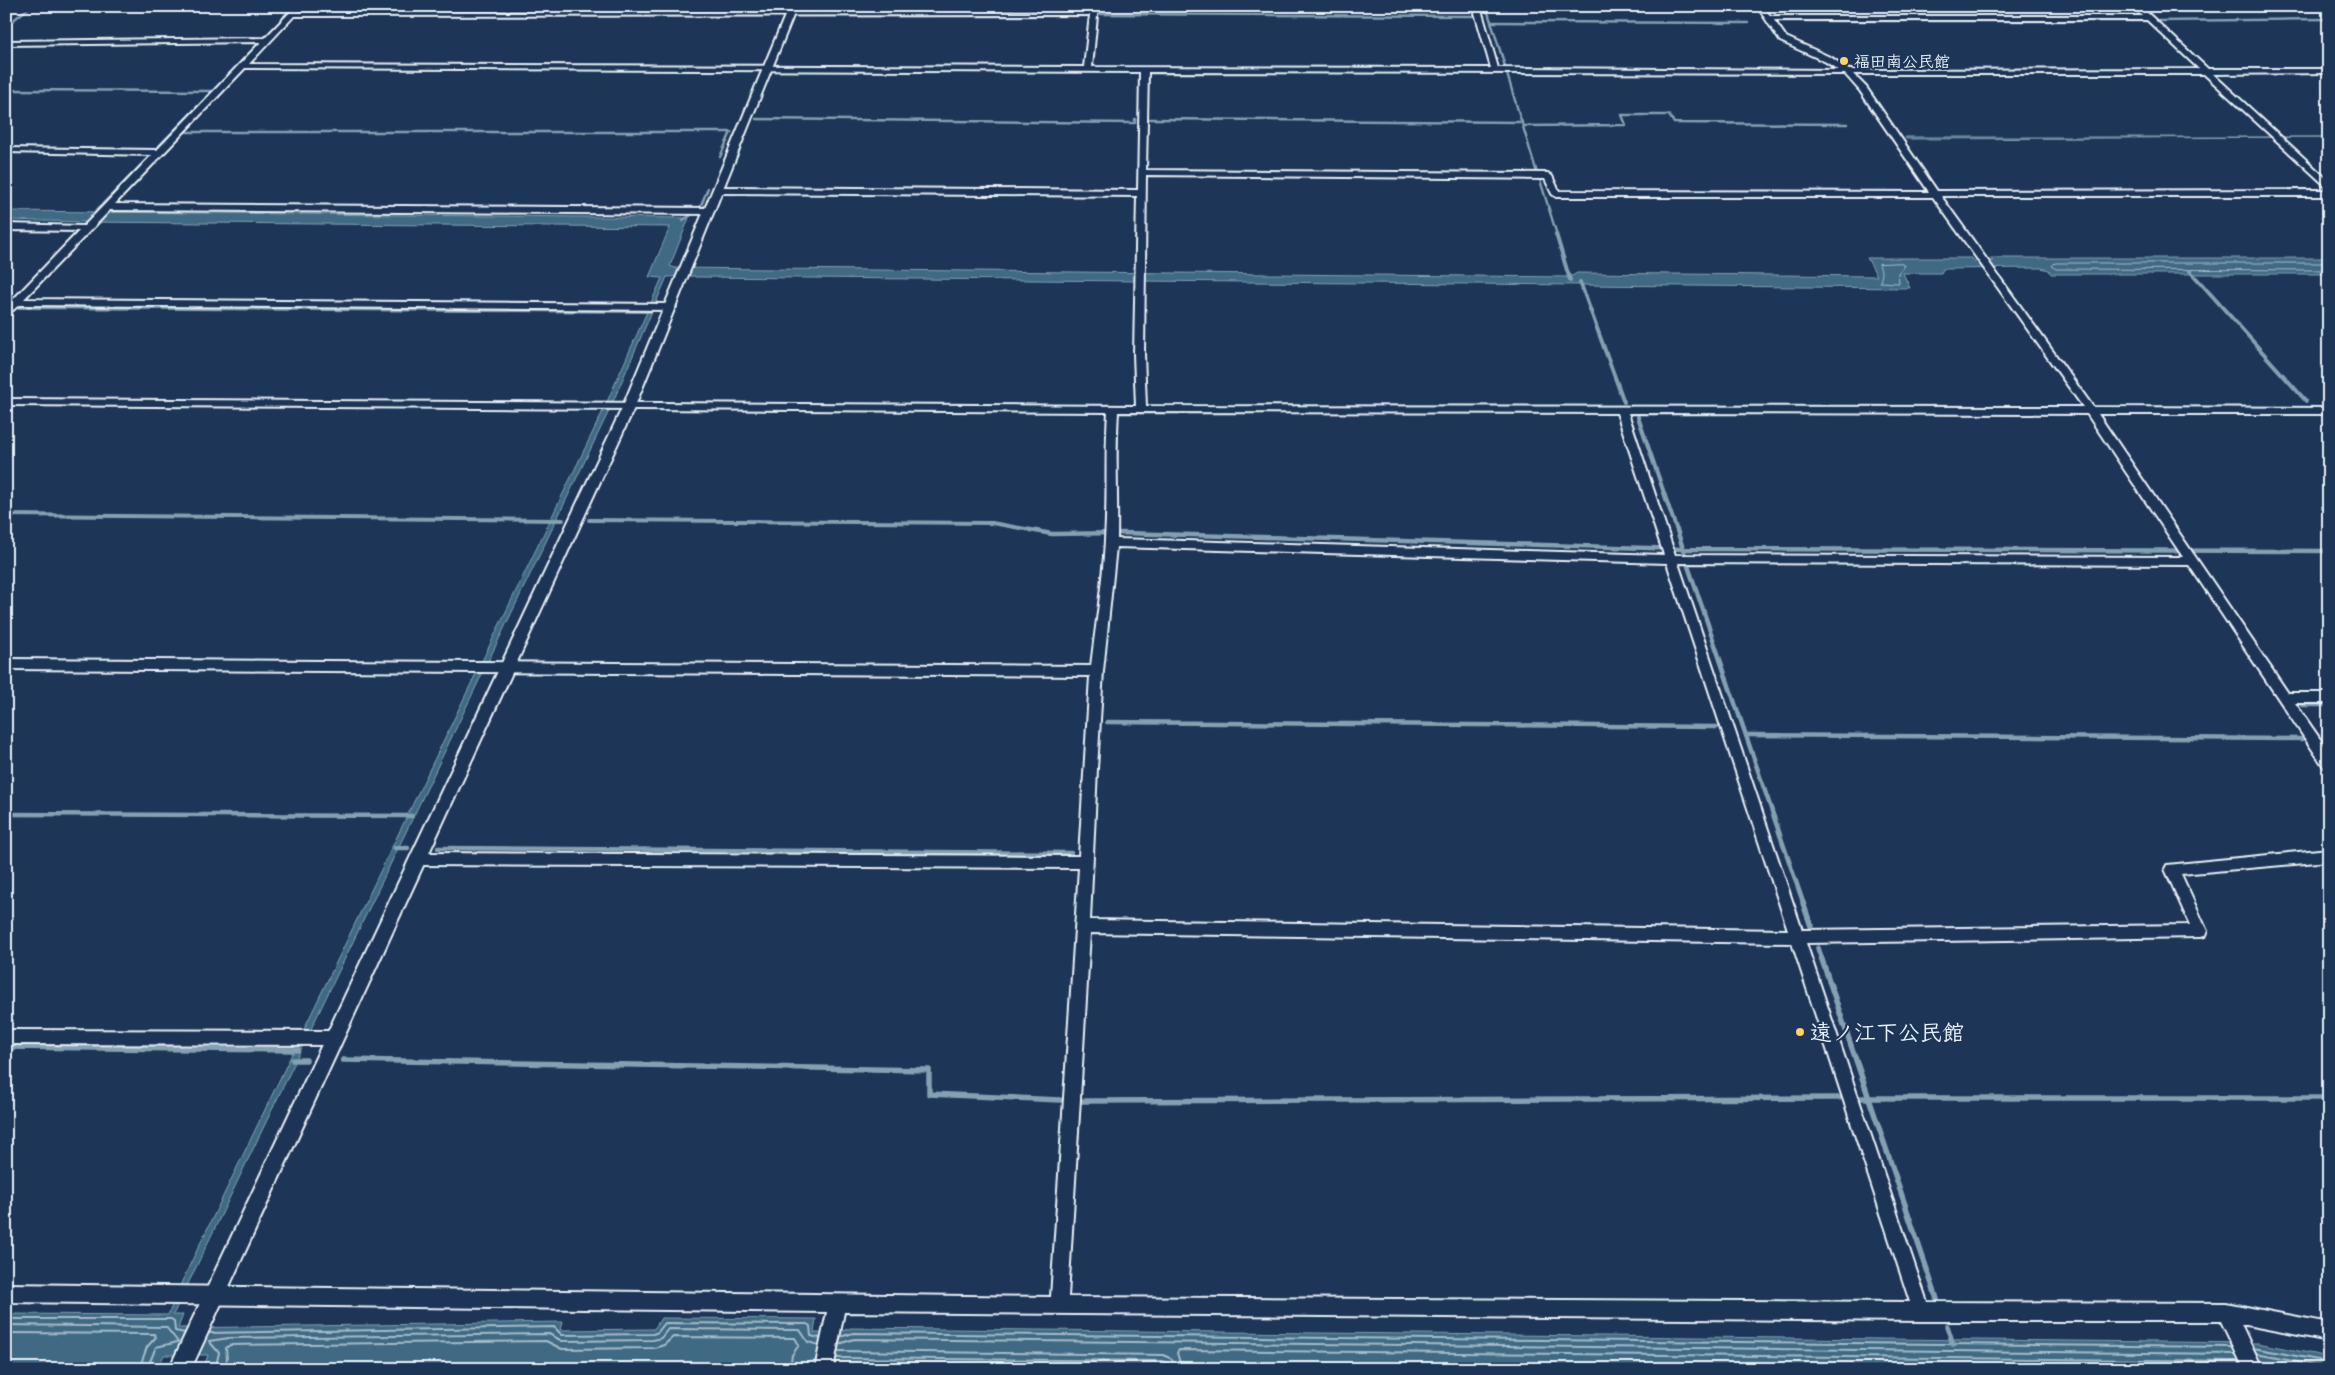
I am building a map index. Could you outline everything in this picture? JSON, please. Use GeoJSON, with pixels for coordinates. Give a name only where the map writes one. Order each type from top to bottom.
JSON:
{"type":"FeatureCollection","features":[{"type":"Feature","properties":{"kind":"street"},"geometry":{"type":"LineString","coordinates":[[6,313],[300,6]]}},
{"type":"Feature","properties":{"kind":"street"},"geometry":{"type":"LineString","coordinates":[[1476,6],[1495,70]]}},
{"type":"Feature","properties":{"kind":"street"},"geometry":{"type":"LineString","coordinates":[[1760,6],[1783,39],[1829,60],[1847,72],[1863,89],[1934,194],[2090,410],[2329,763]]}},
{"type":"Feature","properties":{"kind":"street"},"geometry":{"type":"LineString","coordinates":[[2136,6],[2329,186]]}},
{"type":"Feature","properties":{"kind":"street"},"geometry":{"type":"LineString","coordinates":[[293,14],[792,10],[1093,10],[1088,68]]}},
{"type":"Feature","properties":{"kind":"street"},"geometry":{"type":"LineString","coordinates":[[182,1365],[507,667],[664,307],[685,272],[792,10]]}},
{"type":"Feature","properties":{"kind":"street"},"geometry":{"type":"LineString","coordinates":[[1768,18],[2148,18]]}},
{"type":"Feature","properties":{"kind":"street"},"geometry":{"type":"LineString","coordinates":[[6,43],[268,40]]}},
{"type":"Feature","properties":{"kind":"street"},"geometry":{"type":"LineString","coordinates":[[243,66],[1847,72],[2329,71]]}},
{"type":"Feature","properties":{"kind":"street"},"geometry":{"type":"LineString","coordinates":[[1141,409],[1140,271],[1144,68]]}},
{"type":"Feature","properties":{"kind":"street"},"geometry":{"type":"LineString","coordinates":[[6,150],[160,153]]}},
{"type":"Feature","properties":{"kind":"street"},"geometry":{"type":"LineString","coordinates":[[1143,172],[1548,176],[1556,194],[2329,193]]}},
{"type":"Feature","properties":{"kind":"street"},"geometry":{"type":"LineString","coordinates":[[719,190],[1143,193]]}},
{"type":"Feature","properties":{"kind":"street"},"geometry":{"type":"LineString","coordinates":[[106,209],[710,211]]}},
{"type":"Feature","properties":{"kind":"street"},"geometry":{"type":"LineString","coordinates":[[6,227],[89,226]]}},
{"type":"Feature","properties":{"kind":"street"},"geometry":{"type":"LineString","coordinates":[[17,302],[664,307]]}},
{"type":"Feature","properties":{"kind":"street"},"geometry":{"type":"LineString","coordinates":[[6,402],[1113,409],[2329,411]]}},
{"type":"Feature","properties":{"kind":"street"},"geometry":{"type":"LineString","coordinates":[[1059,1306],[1083,926],[1084,862],[1097,671],[1111,537],[1113,496],[1110,457],[1113,409]]}},
{"type":"Feature","properties":{"kind":"street"},"geometry":{"type":"LineString","coordinates":[[1621,410],[1670,552],[1922,1312]]}},
{"type":"Feature","properties":{"kind":"street"},"geometry":{"type":"LineString","coordinates":[[1111,537],[1670,552],[2186,554]]}},
{"type":"Feature","properties":{"kind":"street"},"geometry":{"type":"LineString","coordinates":[[6,664],[1097,671]]}},
{"type":"Feature","properties":{"kind":"street"},"geometry":{"type":"LineString","coordinates":[[2286,698],[2329,698]]}},
{"type":"Feature","properties":{"kind":"street"},"geometry":{"type":"LineString","coordinates":[[1083,926],[1797,937],[2200,930],[2172,869],[2329,855]]}},
{"type":"Feature","properties":{"kind":"street"},"geometry":{"type":"LineString","coordinates":[[418,859],[1084,862]]}},
{"type":"Feature","properties":{"kind":"street"},"geometry":{"type":"LineString","coordinates":[[6,1037],[334,1038]]}},
{"type":"Feature","properties":{"kind":"street"},"geometry":{"type":"LineString","coordinates":[[6,1293],[214,1294],[1059,1306],[1922,1312],[2226,1312],[2329,1332]]}},
{"type":"Feature","properties":{"kind":"street"},"geometry":{"type":"LineString","coordinates":[[824,1369],[837,1303]]}},
{"type":"Feature","properties":{"kind":"street"},"geometry":{"type":"LineString","coordinates":[[2226,1312],[2253,1369]]}},
{"type":"Feature","properties":{"kind":"water"},"geometry":{"type":"Polygon","coordinates":[[[1905,137],[2329,137],[1906,139],[1905,137]]]}},
{"type":"Feature","properties":{"kind":"water"},"geometry":{"type":"Polygon","coordinates":[[[6,211],[689,218],[670,266],[675,268],[1570,277],[1577,273],[1877,276],[1867,258],[1972,258],[1974,261],[1993,261],[1990,258],[2329,258],[2329,274],[2051,274],[2049,270],[2041,268],[1943,269],[1941,273],[1903,273],[1910,288],[667,277],[608,413],[173,1315],[183,1315],[178,1328],[563,1322],[561,1330],[654,1329],[661,1318],[816,1319],[814,1333],[836,1333],[851,1328],[2258,1343],[2329,1357],[2329,1369],[1394,1369],[810,1361],[809,1369],[203,1369],[208,1355],[164,1355],[158,1368],[6,1367],[6,1314],[168,1315],[183,1279],[602,413],[662,278],[649,277],[670,227],[82,222],[6,220],[6,211]]]}},
{"type":"Feature","properties":{"kind":"waterway"},"geometry":{"type":"LineString","coordinates":[[6,26],[31,6]]}},
{"type":"Feature","properties":{"kind":"waterway"},"geometry":{"type":"LineString","coordinates":[[284,16],[294,6]]}},
{"type":"Feature","properties":{"kind":"waterway"},"geometry":{"type":"LineString","coordinates":[[780,11],[782,6]]}},
{"type":"Feature","properties":{"kind":"waterway"},"geometry":{"type":"LineString","coordinates":[[1486,6],[1491,22]]}},
{"type":"Feature","properties":{"kind":"waterway"},"geometry":{"type":"LineString","coordinates":[[1098,14],[1474,16]]}},
{"type":"Feature","properties":{"kind":"waterway"},"geometry":{"type":"LineString","coordinates":[[296,16],[782,16]]}},
{"type":"Feature","properties":{"kind":"waterway"},"geometry":{"type":"LineString","coordinates":[[797,16],[1086,16]]}},
{"type":"Feature","properties":{"kind":"waterway"},"geometry":{"type":"LineString","coordinates":[[2156,21],[2329,19]]}},
{"type":"Feature","properties":{"kind":"waterway"},"geometry":{"type":"LineString","coordinates":[[1778,21],[2146,21]]}},
{"type":"Feature","properties":{"kind":"waterway"},"geometry":{"type":"LineString","coordinates":[[1491,22],[1748,23]]}},
{"type":"Feature","properties":{"kind":"waterway"},"geometry":{"type":"LineString","coordinates":[[1491,22],[1505,66]]}},
{"type":"Feature","properties":{"kind":"waterway"},"geometry":{"type":"LineString","coordinates":[[1507,74],[1522,122]]}},
{"type":"Feature","properties":{"kind":"waterway"},"geometry":{"type":"LineString","coordinates":[[6,90],[213,91],[155,150]]}},
{"type":"Feature","properties":{"kind":"waterway"},"geometry":{"type":"LineString","coordinates":[[1523,126],[1626,125],[1622,115],[1669,115],[1674,123],[1847,124]]}},
{"type":"Feature","properties":{"kind":"waterway"},"geometry":{"type":"LineString","coordinates":[[756,119],[1135,123],[1135,119]]}},
{"type":"Feature","properties":{"kind":"waterway"},"geometry":{"type":"LineString","coordinates":[[1150,119],[1522,122]]}},
{"type":"Feature","properties":{"kind":"waterway"},"geometry":{"type":"LineString","coordinates":[[1522,122],[1537,173]]}},
{"type":"Feature","properties":{"kind":"waterway"},"geometry":{"type":"LineString","coordinates":[[187,132],[731,132],[720,157]]}},
{"type":"Feature","properties":{"kind":"waterway"},"geometry":{"type":"LineString","coordinates":[[90,217],[150,156]]}},
{"type":"Feature","properties":{"kind":"waterway"},"geometry":{"type":"LineString","coordinates":[[1540,180],[1557,235]]}},
{"type":"Feature","properties":{"kind":"waterway"},"geometry":{"type":"LineString","coordinates":[[700,208],[708,188]]}},
{"type":"Feature","properties":{"kind":"waterway"},"geometry":{"type":"LineString","coordinates":[[683,220],[693,214]]}},
{"type":"Feature","properties":{"kind":"waterway"},"geometry":{"type":"LineString","coordinates":[[1556,234],[1570,280]]}},
{"type":"Feature","properties":{"kind":"waterway"},"geometry":{"type":"LineString","coordinates":[[2190,271],[2306,401]]}},
{"type":"Feature","properties":{"kind":"waterway"},"geometry":{"type":"LineString","coordinates":[[1580,282],[1624,402]]}},
{"type":"Feature","properties":{"kind":"waterway"},"geometry":{"type":"LineString","coordinates":[[19,307],[650,311]]}},
{"type":"Feature","properties":{"kind":"waterway"},"geometry":{"type":"LineString","coordinates":[[1638,417],[1677,531]]}},
{"type":"Feature","properties":{"kind":"waterway"},"geometry":{"type":"LineString","coordinates":[[6,515],[563,520]]}},
{"type":"Feature","properties":{"kind":"waterway"},"geometry":{"type":"LineString","coordinates":[[589,520],[992,523],[1037,531]]}},
{"type":"Feature","properties":{"kind":"waterway"},"geometry":{"type":"LineString","coordinates":[[1030,530],[1052,534],[1122,533],[1683,549]]}},
{"type":"Feature","properties":{"kind":"waterway"},"geometry":{"type":"LineString","coordinates":[[1677,530],[1683,549]]}},
{"type":"Feature","properties":{"kind":"waterway"},"geometry":{"type":"LineString","coordinates":[[1683,549],[2329,551]]}},
{"type":"Feature","properties":{"kind":"waterway"},"geometry":{"type":"LineString","coordinates":[[1683,549],[1685,555]]}},
{"type":"Feature","properties":{"kind":"waterway"},"geometry":{"type":"LineString","coordinates":[[1688,566],[1804,905]]}},
{"type":"Feature","properties":{"kind":"waterway"},"geometry":{"type":"LineString","coordinates":[[2303,705],[2329,705]]}},
{"type":"Feature","properties":{"kind":"waterway"},"geometry":{"type":"LineString","coordinates":[[1107,722],[1717,727]]}},
{"type":"Feature","properties":{"kind":"waterway"},"geometry":{"type":"LineString","coordinates":[[1746,735],[2302,739]]}},
{"type":"Feature","properties":{"kind":"waterway"},"geometry":{"type":"LineString","coordinates":[[6,814],[412,816]]}},
{"type":"Feature","properties":{"kind":"waterway"},"geometry":{"type":"LineString","coordinates":[[395,848],[408,848]]}},
{"type":"Feature","properties":{"kind":"waterway"},"geometry":{"type":"LineString","coordinates":[[438,848],[1071,853]]}},
{"type":"Feature","properties":{"kind":"waterway"},"geometry":{"type":"LineString","coordinates":[[1803,903],[1811,926]]}},
{"type":"Feature","properties":{"kind":"waterway"},"geometry":{"type":"LineString","coordinates":[[1818,948],[1869,1098]]}},
{"type":"Feature","properties":{"kind":"waterway"},"geometry":{"type":"LineString","coordinates":[[6,1047],[298,1050]]}},
{"type":"Feature","properties":{"kind":"waterway"},"geometry":{"type":"LineString","coordinates":[[293,1060],[306,1060]]}},
{"type":"Feature","properties":{"kind":"waterway"},"geometry":{"type":"LineString","coordinates":[[343,1060],[929,1070],[929,1094],[1060,1100]]}},
{"type":"Feature","properties":{"kind":"waterway"},"geometry":{"type":"LineString","coordinates":[[1082,1101],[1839,1098]]}},
{"type":"Feature","properties":{"kind":"waterway"},"geometry":{"type":"LineString","coordinates":[[1858,1098],[1869,1098]]}},
{"type":"Feature","properties":{"kind":"waterway"},"geometry":{"type":"LineString","coordinates":[[1869,1098],[2329,1098]]}},
{"type":"Feature","properties":{"kind":"waterway"},"geometry":{"type":"LineString","coordinates":[[1869,1098],[1937,1299]]}},
{"type":"Feature","properties":{"kind":"waterway"},"geometry":{"type":"LineString","coordinates":[[1947,1326],[1953,1344]]}},
{"type":"Feature","properties":{"kind":"place","name":"福田南公民館"},"geometry":{"type":"Point","coordinates":[1844,61]}},
{"type":"Feature","properties":{"kind":"place","name":"遠ノ江下公民館"},"geometry":{"type":"Point","coordinates":[1800,1032]}}]}
